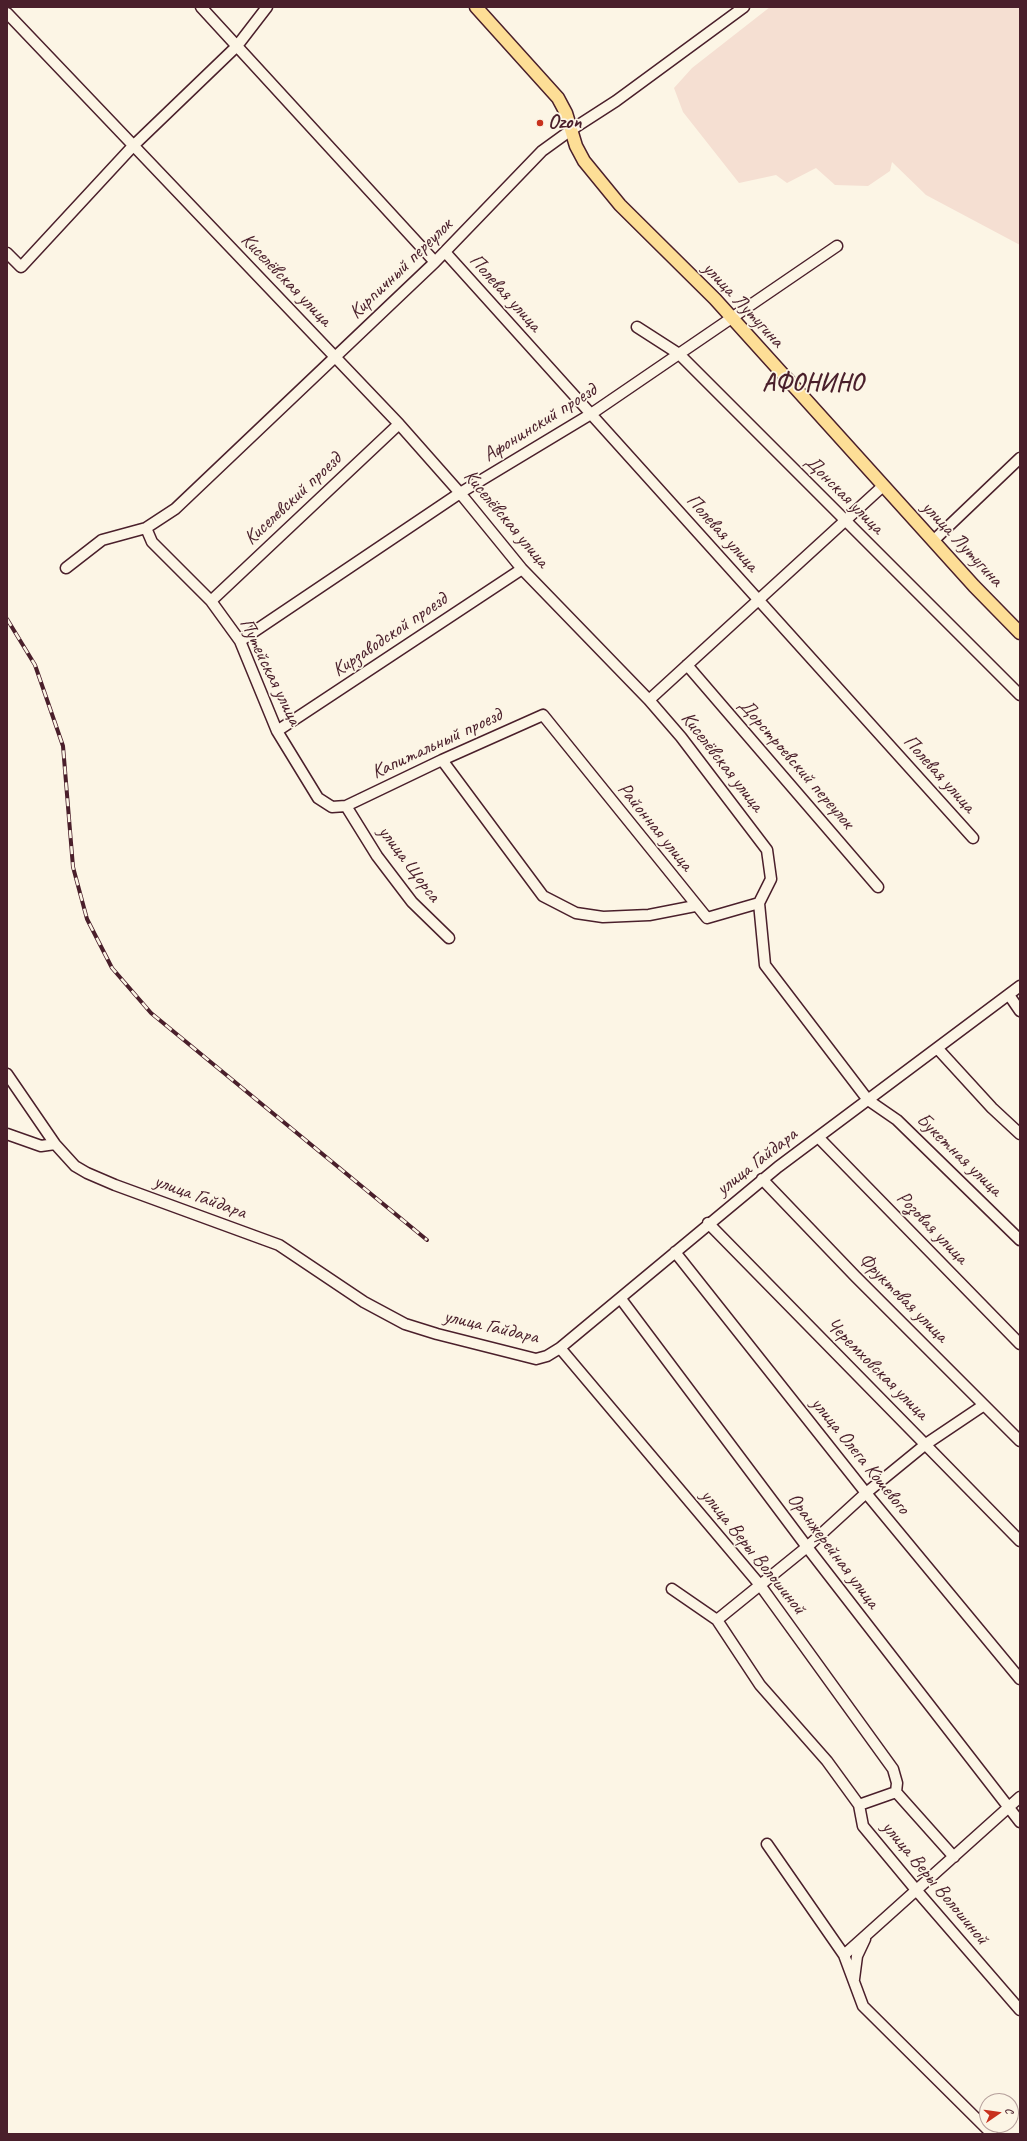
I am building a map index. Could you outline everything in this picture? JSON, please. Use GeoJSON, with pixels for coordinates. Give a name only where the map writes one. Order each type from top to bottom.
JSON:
{"type":"FeatureCollection","features":[{"type":"Feature","properties":{"kind":"main road","name":"улица Лутугина"},"geometry":{"type":"LineString","coordinates":[[476,7],[558,98],[566,113],[576,146],[584,161],[620,205],[731,318],[933,541],[1020,633]]}},
{"type":"Feature","properties":{"kind":"street","name":"Полевая улица"},"geometry":{"type":"LineString","coordinates":[[201,7],[435,262]]}},
{"type":"Feature","properties":{"kind":"street"},"geometry":{"type":"LineString","coordinates":[[7,253],[21,267],[133,146],[237,46],[267,7]]}},
{"type":"Feature","properties":{"kind":"street","name":"Кирпичный переулок"},"geometry":{"type":"LineString","coordinates":[[66,568],[102,540],[146,528],[175,509],[435,262],[542,151],[616,101],[744,7]]}},
{"type":"Feature","properties":{"kind":"street","name":"Киселёвская улица"},"geometry":{"type":"LineString","coordinates":[[7,13],[399,424],[460,493],[522,568],[649,700],[681,737],[767,850],[771,879],[759,903]]}},
{"type":"Feature","properties":{"kind":"street","name":"Афонинский проезд"},"geometry":{"type":"LineString","coordinates":[[240,641],[460,493],[591,414],[837,246]]}},
{"type":"Feature","properties":{"kind":"street","name":"Полевая улица"},"geometry":{"type":"LineString","coordinates":[[445,252],[973,838]]}},
{"type":"Feature","properties":{"kind":"street","name":"Донская улица"},"geometry":{"type":"LineString","coordinates":[[637,327],[679,354],[1020,695]]}},
{"type":"Feature","properties":{"kind":"street","name":"Киселевский проезд"},"geometry":{"type":"LineString","coordinates":[[211,601],[399,424]]}},
{"type":"Feature","properties":{"kind":"street"},"geometry":{"type":"LineString","coordinates":[[933,541],[1020,458]]}},
{"type":"Feature","properties":{"kind":"street"},"geometry":{"type":"LineString","coordinates":[[649,700],[844,520],[883,486]]}},
{"type":"Feature","properties":{"kind":"street","name":"Путейская улица"},"geometry":{"type":"LineString","coordinates":[[146,528],[152,542],[211,601],[240,641],[277,731],[318,798],[332,807],[346,806]]}},
{"type":"Feature","properties":{"kind":"street","name":"Кирзаводской проезд"},"geometry":{"type":"LineString","coordinates":[[277,731],[522,568]]}},
{"type":"Feature","properties":{"kind":"street","name":"Дорстроевский переулок"},"geometry":{"type":"LineString","coordinates":[[687,665],[878,887]]}},
{"type":"Feature","properties":{"kind":"street","name":"Районная улица"},"geometry":{"type":"LineString","coordinates":[[543,715],[707,918],[759,903]]}},
{"type":"Feature","properties":{"kind":"street","name":"Капитальный проезд"},"geometry":{"type":"LineString","coordinates":[[346,806],[442,760],[543,715]]}},
{"type":"Feature","properties":{"kind":"street"},"geometry":{"type":"LineString","coordinates":[[442,760],[543,896],[576,912],[603,917],[649,915],[696,906]]}},
{"type":"Feature","properties":{"kind":"street","name":"улица Щорса"},"geometry":{"type":"LineString","coordinates":[[346,806],[377,856],[412,902],[449,938]]}},
{"type":"Feature","properties":{"kind":"street"},"geometry":{"type":"LineString","coordinates":[[759,903],[765,965],[868,1100]]}},
{"type":"Feature","properties":{"kind":"street","name":"улица Гайдара"},"geometry":{"type":"LineString","coordinates":[[7,1074],[56,1144],[75,1166],[115,1185],[279,1245],[364,1302],[405,1324],[437,1334],[536,1359],[547,1356],[560,1348],[621,1299],[762,1179],[1020,986]]}},
{"type":"Feature","properties":{"kind":"street"},"geometry":{"type":"LineString","coordinates":[[1009,995],[1020,1010]]}},
{"type":"Feature","properties":{"kind":"street"},"geometry":{"type":"LineString","coordinates":[[938,1048],[992,1108],[1020,1134]]}},
{"type":"Feature","properties":{"kind":"street","name":"Букетная улица"},"geometry":{"type":"LineString","coordinates":[[868,1100],[897,1120],[1020,1240]]}},
{"type":"Feature","properties":{"kind":"street"},"geometry":{"type":"LineString","coordinates":[[7,1134],[41,1146],[56,1144]]}},
{"type":"Feature","properties":{"kind":"street","name":"Розовая улица"},"geometry":{"type":"LineString","coordinates":[[818,1137],[1020,1344]]}},
{"type":"Feature","properties":{"kind":"street","name":"Фруктовая улица"},"geometry":{"type":"LineString","coordinates":[[762,1179],[1020,1441]]}},
{"type":"Feature","properties":{"kind":"street","name":"Черемховская улица"},"geometry":{"type":"LineString","coordinates":[[708,1224],[1020,1541]]}},
{"type":"Feature","properties":{"kind":"street","name":"улица Олега Кошевого"},"geometry":{"type":"LineString","coordinates":[[675,1252],[866,1493],[1020,1679]]}},
{"type":"Feature","properties":{"kind":"street","name":"Оранжерейная улица"},"geometry":{"type":"LineString","coordinates":[[621,1299],[807,1547],[1020,1822]]}},
{"type":"Feature","properties":{"kind":"street","name":"улица Веры Волошиной"},"geometry":{"type":"LineString","coordinates":[[560,1348],[760,1585],[893,1770],[897,1783],[896,1792]]}},
{"type":"Feature","properties":{"kind":"street"},"geometry":{"type":"LineString","coordinates":[[672,1589],[717,1620],[807,1547],[866,1493],[926,1444],[984,1405]]}},
{"type":"Feature","properties":{"kind":"street","name":"улица Веры Волошиной"},"geometry":{"type":"LineString","coordinates":[[717,1620],[760,1685],[827,1761],[859,1805],[863,1826],[1020,2010]]}},
{"type":"Feature","properties":{"kind":"street"},"geometry":{"type":"LineString","coordinates":[[859,1805],[896,1792],[954,1857]]}},
{"type":"Feature","properties":{"kind":"street"},"geometry":{"type":"LineString","coordinates":[[844,1955],[1020,1797]]}},
{"type":"Feature","properties":{"kind":"street"},"geometry":{"type":"LineString","coordinates":[[767,1844],[844,1955],[863,2006],[992,2134]]}},
{"type":"Feature","properties":{"kind":"street"},"geometry":{"type":"LineString","coordinates":[[856,1990],[854,1974],[857,1956],[868,1934]]}},
{"type":"Feature","properties":{"kind":"shaded area"},"geometry":{"type":"Polygon","coordinates":[[[770,7],[1020,7],[1020,245],[926,195],[892,162],[890,171],[868,186],[835,185],[816,168],[787,183],[776,175],[739,183],[683,112],[674,88],[692,68],[770,7]]]}},
{"type":"Feature","properties":{"kind":"railway"},"geometry":{"type":"LineString","coordinates":[[7,619],[35,665],[63,746],[73,867],[87,919],[112,968],[151,1013],[427,1240]]}},
{"type":"Feature","properties":{"kind":"place","name":"Ozon"},"geometry":{"type":"Point","coordinates":[540,123]}},
{"type":"Feature","properties":{"kind":"district","name":"АФОНИНО"},"geometry":{"type":"Point","coordinates":[813,384]}}]}
